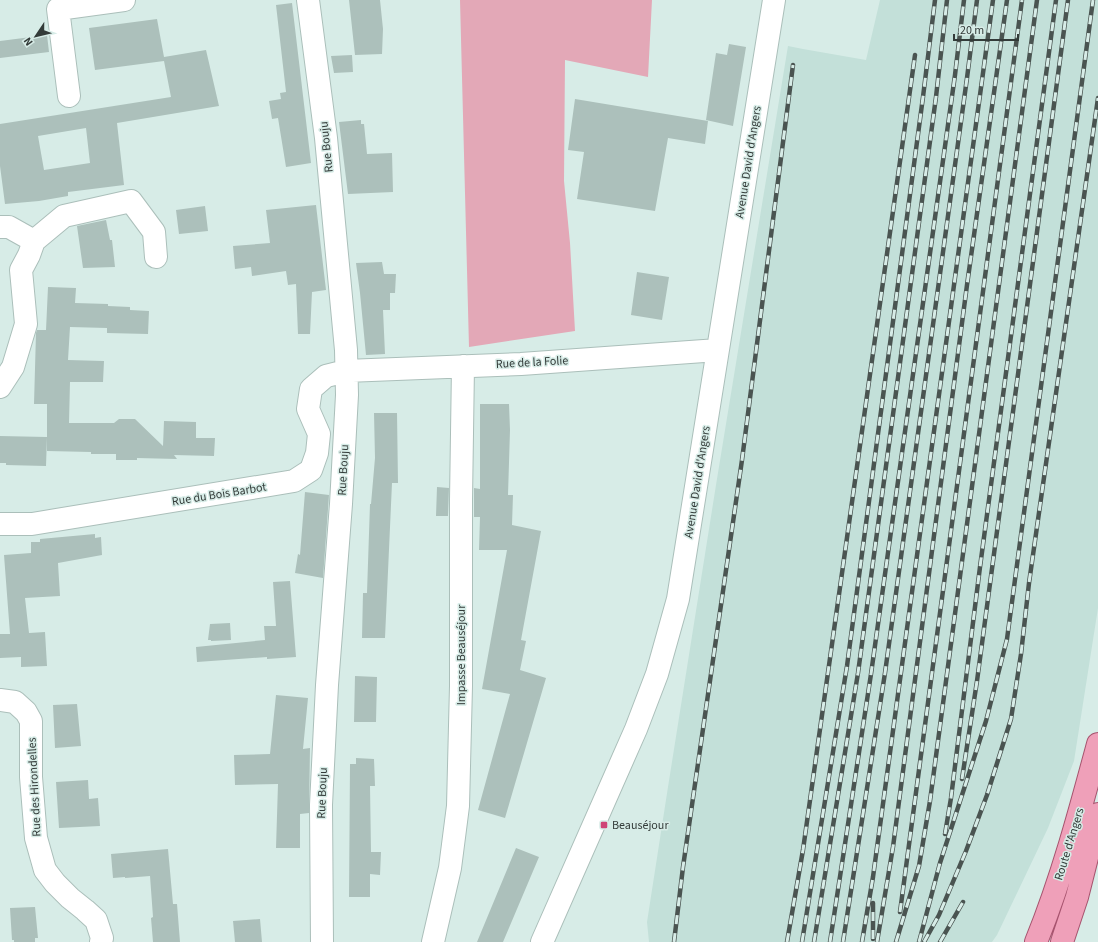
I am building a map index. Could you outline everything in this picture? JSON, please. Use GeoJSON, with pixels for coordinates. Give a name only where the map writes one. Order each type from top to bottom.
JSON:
{"type":"FeatureCollection","features":[{"type":"Feature","properties":{"kind":"main road","name":"Route d'Angers"},"geometry":{"type":"LineString","coordinates":[[1036,942],[1066,856],[1098,744]]}},
{"type":"Feature","properties":{"kind":"main road","name":"Route d'Angers"},"geometry":{"type":"LineString","coordinates":[[1062,942],[1077,897],[1098,814]]}},
{"type":"Feature","properties":{"kind":"street"},"geometry":{"type":"LineString","coordinates":[[69,96],[58,9],[124,0]]}},
{"type":"Feature","properties":{"kind":"street","name":"Rue Bouju"},"geometry":{"type":"LineString","coordinates":[[308,0],[326,138],[346,338],[347,395],[341,504],[326,685],[321,805],[322,942]]}},
{"type":"Feature","properties":{"kind":"street","name":"Avenue David d'Angers"},"geometry":{"type":"LineString","coordinates":[[542,942],[636,730],[658,674],[678,599],[774,0]]}},
{"type":"Feature","properties":{"kind":"street"},"geometry":{"type":"LineString","coordinates":[[0,387],[13,367],[26,324],[21,270],[34,241],[64,216],[131,201],[154,232],[156,257]]}},
{"type":"Feature","properties":{"kind":"street"},"geometry":{"type":"LineString","coordinates":[[0,227],[9,227],[34,241]]}},
{"type":"Feature","properties":{"kind":"street","name":"Rue de la Folie"},"geometry":{"type":"LineString","coordinates":[[346,371],[521,364],[718,350]]}},
{"type":"Feature","properties":{"kind":"street","name":"Impasse Beauséjour"},"geometry":{"type":"LineString","coordinates":[[433,942],[450,868],[458,806],[461,686],[461,500],[464,366]]}},
{"type":"Feature","properties":{"kind":"street","name":"Rue du Bois Barbot"},"geometry":{"type":"LineString","coordinates":[[0,524],[32,524],[294,482],[311,470],[317,453],[319,434],[308,409],[311,389],[326,376],[346,371]]}},
{"type":"Feature","properties":{"kind":"street","name":"Rue des Hirondelles"},"geometry":{"type":"LineString","coordinates":[[0,700],[15,702],[26,712],[31,721],[31,777],[36,838],[45,870],[54,883],[96,920],[102,938],[101,942]]}},
{"type":"Feature","properties":{"kind":"shaded area"},"geometry":{"type":"Polygon","coordinates":[[[460,0],[652,0],[648,77],[565,60],[564,181],[570,243],[575,331],[469,347],[460,0]]]}},
{"type":"Feature","properties":{"kind":"shaded area"},"geometry":{"type":"Polygon","coordinates":[[[880,0],[1098,0],[1098,608],[1074,761],[1048,828],[997,935],[992,942],[649,942],[647,922],[716,485],[788,46],[866,60],[880,0]]]}},
{"type":"Feature","properties":{"kind":"building"},"geometry":{"type":"Polygon","coordinates":[[[349,0],[380,0],[383,29],[382,54],[355,55],[349,0]]]}},
{"type":"Feature","properties":{"kind":"building"},"geometry":{"type":"Polygon","coordinates":[[[292,3],[311,163],[286,167],[278,118],[272,119],[269,101],[281,99],[280,93],[286,92],[276,5],[292,3]]]}},
{"type":"Feature","properties":{"kind":"building"},"geometry":{"type":"Polygon","coordinates":[[[157,19],[164,57],[206,50],[219,106],[117,123],[124,185],[68,192],[68,196],[39,201],[5,204],[0,166],[0,124],[171,97],[164,61],[95,70],[89,28],[157,19]],[[86,128],[38,136],[44,170],[90,163],[86,128]]]}},
{"type":"Feature","properties":{"kind":"building"},"geometry":{"type":"Polygon","coordinates":[[[47,35],[49,52],[0,58],[0,41],[47,35]]]}},
{"type":"Feature","properties":{"kind":"building"},"geometry":{"type":"Polygon","coordinates":[[[729,44],[746,47],[733,126],[706,120],[716,53],[727,55],[729,44]]]}},
{"type":"Feature","properties":{"kind":"building"},"geometry":{"type":"Polygon","coordinates":[[[352,55],[353,72],[334,73],[331,56],[352,55]]]}},
{"type":"Feature","properties":{"kind":"building"},"geometry":{"type":"Polygon","coordinates":[[[575,99],[708,121],[705,144],[668,138],[655,211],[577,199],[584,152],[568,150],[575,99]]]}},
{"type":"Feature","properties":{"kind":"building"},"geometry":{"type":"Polygon","coordinates":[[[361,120],[361,124],[364,124],[367,154],[392,153],[393,192],[348,194],[339,122],[361,120]]]}},
{"type":"Feature","properties":{"kind":"building"},"geometry":{"type":"Polygon","coordinates":[[[316,205],[326,290],[312,292],[310,334],[298,334],[296,284],[288,285],[286,271],[252,276],[251,267],[235,269],[233,246],[270,243],[266,210],[316,205]]]}},
{"type":"Feature","properties":{"kind":"building"},"geometry":{"type":"Polygon","coordinates":[[[205,206],[208,231],[179,234],[176,210],[205,206]]]}},
{"type":"Feature","properties":{"kind":"building"},"geometry":{"type":"Polygon","coordinates":[[[106,220],[110,240],[112,240],[115,267],[83,268],[77,226],[106,220]]]}},
{"type":"Feature","properties":{"kind":"building"},"geometry":{"type":"Polygon","coordinates":[[[382,262],[384,274],[396,274],[395,293],[390,293],[390,310],[383,310],[385,354],[366,355],[356,263],[382,262]]]}},
{"type":"Feature","properties":{"kind":"building"},"geometry":{"type":"Polygon","coordinates":[[[637,272],[669,277],[662,320],[631,315],[637,272]]]}},
{"type":"Feature","properties":{"kind":"building"},"geometry":{"type":"Polygon","coordinates":[[[48,287],[76,288],[75,303],[108,304],[108,306],[130,307],[130,310],[149,311],[148,334],[107,333],[107,328],[70,327],[68,360],[104,361],[103,382],[70,382],[69,423],[114,423],[119,419],[135,419],[163,446],[164,421],[196,422],[196,438],[215,438],[214,456],[174,455],[177,459],[137,458],[137,460],[116,460],[116,454],[47,451],[47,404],[34,404],[36,333],[37,330],[46,330],[48,287]]]}},
{"type":"Feature","properties":{"kind":"building"},"geometry":{"type":"Polygon","coordinates":[[[480,404],[509,404],[510,430],[508,495],[513,495],[512,525],[541,531],[521,640],[526,641],[520,670],[546,678],[505,818],[478,810],[510,694],[482,689],[507,550],[479,550],[480,517],[474,517],[474,488],[480,489],[480,404]]]}},
{"type":"Feature","properties":{"kind":"building"},"geometry":{"type":"Polygon","coordinates":[[[374,413],[397,413],[398,483],[392,483],[385,638],[362,638],[363,593],[367,593],[370,504],[375,458],[374,413]]]}},
{"type":"Feature","properties":{"kind":"building"},"geometry":{"type":"Polygon","coordinates":[[[0,436],[47,437],[46,466],[6,465],[6,463],[0,463],[0,436]]]}},
{"type":"Feature","properties":{"kind":"building"},"geometry":{"type":"Polygon","coordinates":[[[437,487],[449,488],[448,516],[436,516],[437,487]]]}},
{"type":"Feature","properties":{"kind":"building"},"geometry":{"type":"Polygon","coordinates":[[[305,492],[329,495],[323,578],[295,573],[298,554],[300,555],[305,492]]]}},
{"type":"Feature","properties":{"kind":"building"},"geometry":{"type":"Polygon","coordinates":[[[95,534],[95,538],[101,537],[102,555],[58,563],[60,596],[25,598],[29,633],[45,632],[47,666],[21,667],[21,657],[0,658],[0,634],[10,634],[4,555],[31,553],[31,542],[40,542],[40,539],[95,534]]]}},
{"type":"Feature","properties":{"kind":"building"},"geometry":{"type":"Polygon","coordinates":[[[290,581],[296,657],[267,659],[267,657],[197,662],[196,647],[265,640],[264,626],[276,626],[273,582],[290,581]]]}},
{"type":"Feature","properties":{"kind":"building"},"geometry":{"type":"Polygon","coordinates":[[[230,623],[231,640],[208,640],[210,624],[230,623]]]}},
{"type":"Feature","properties":{"kind":"building"},"geometry":{"type":"Polygon","coordinates":[[[355,676],[377,677],[376,722],[354,722],[355,676]]]}},
{"type":"Feature","properties":{"kind":"building"},"geometry":{"type":"Polygon","coordinates":[[[276,695],[308,698],[303,749],[310,748],[309,813],[300,814],[300,848],[276,848],[278,784],[235,785],[234,755],[270,754],[276,695]]]}},
{"type":"Feature","properties":{"kind":"building"},"geometry":{"type":"Polygon","coordinates":[[[77,704],[81,746],[55,748],[53,705],[77,704]]]}},
{"type":"Feature","properties":{"kind":"building"},"geometry":{"type":"Polygon","coordinates":[[[356,758],[374,759],[375,786],[370,786],[371,852],[381,852],[380,875],[370,874],[370,897],[349,897],[350,764],[356,764],[356,758]]]}},
{"type":"Feature","properties":{"kind":"building"},"geometry":{"type":"Polygon","coordinates":[[[88,780],[89,799],[98,798],[100,826],[59,828],[56,782],[88,780]]]}},
{"type":"Feature","properties":{"kind":"building"},"geometry":{"type":"Polygon","coordinates":[[[516,848],[539,857],[503,942],[477,942],[516,848]]]}},
{"type":"Feature","properties":{"kind":"building"},"geometry":{"type":"Polygon","coordinates":[[[168,849],[173,904],[177,904],[180,942],[153,942],[150,876],[113,878],[111,854],[168,849]]]}},
{"type":"Feature","properties":{"kind":"building"},"geometry":{"type":"Polygon","coordinates":[[[35,907],[38,938],[35,938],[35,942],[14,942],[14,940],[12,940],[10,908],[35,907]]]}},
{"type":"Feature","properties":{"kind":"building"},"geometry":{"type":"Polygon","coordinates":[[[260,919],[262,942],[235,942],[233,921],[260,919]]]}},
{"type":"Feature","properties":{"kind":"railway"},"geometry":{"type":"LineString","coordinates":[[802,942],[847,666],[935,0]]}},
{"type":"Feature","properties":{"kind":"railway"},"geometry":{"type":"LineString","coordinates":[[814,942],[858,673],[936,97],[947,0]]}},
{"type":"Feature","properties":{"kind":"railway"},"geometry":{"type":"LineString","coordinates":[[830,942],[871,674],[955,75],[964,0]]}},
{"type":"Feature","properties":{"kind":"railway"},"geometry":{"type":"LineString","coordinates":[[843,942],[885,673],[977,0]]}},
{"type":"Feature","properties":{"kind":"railway"},"geometry":{"type":"LineString","coordinates":[[862,942],[873,877],[993,0]]}},
{"type":"Feature","properties":{"kind":"railway"},"geometry":{"type":"LineString","coordinates":[[877,942],[893,847],[967,285],[1007,0]]}},
{"type":"Feature","properties":{"kind":"railway"},"geometry":{"type":"LineString","coordinates":[[900,912],[1022,0]]}},
{"type":"Feature","properties":{"kind":"railway"},"geometry":{"type":"LineString","coordinates":[[896,942],[919,866],[930,801],[1037,0]]}},
{"type":"Feature","properties":{"kind":"railway"},"geometry":{"type":"LineString","coordinates":[[945,834],[1056,0]]}},
{"type":"Feature","properties":{"kind":"railway"},"geometry":{"type":"LineString","coordinates":[[962,779],[977,681],[1068,0]]}},
{"type":"Feature","properties":{"kind":"railway"},"geometry":{"type":"LineString","coordinates":[[919,942],[940,863],[986,721],[1007,639],[1093,0]]}},
{"type":"Feature","properties":{"kind":"railway"},"geometry":{"type":"LineString","coordinates":[[787,942],[803,850],[915,55]]}},
{"type":"Feature","properties":{"kind":"railway"},"geometry":{"type":"LineString","coordinates":[[674,942],[683,867],[742,460],[793,65]]}},
{"type":"Feature","properties":{"kind":"railway"},"geometry":{"type":"LineString","coordinates":[[924,942],[939,915],[966,851],[987,795],[1011,719],[1098,98]]}},
{"type":"Feature","properties":{"kind":"railway"},"geometry":{"type":"LineString","coordinates":[[940,942],[963,902]]}},
{"type":"Feature","properties":{"kind":"railway"},"geometry":{"type":"LineString","coordinates":[[873,903],[873,939]]}},
{"type":"Feature","properties":{"kind":"place","name":"Beauséjour"},"geometry":{"type":"Point","coordinates":[604,825]}}]}
